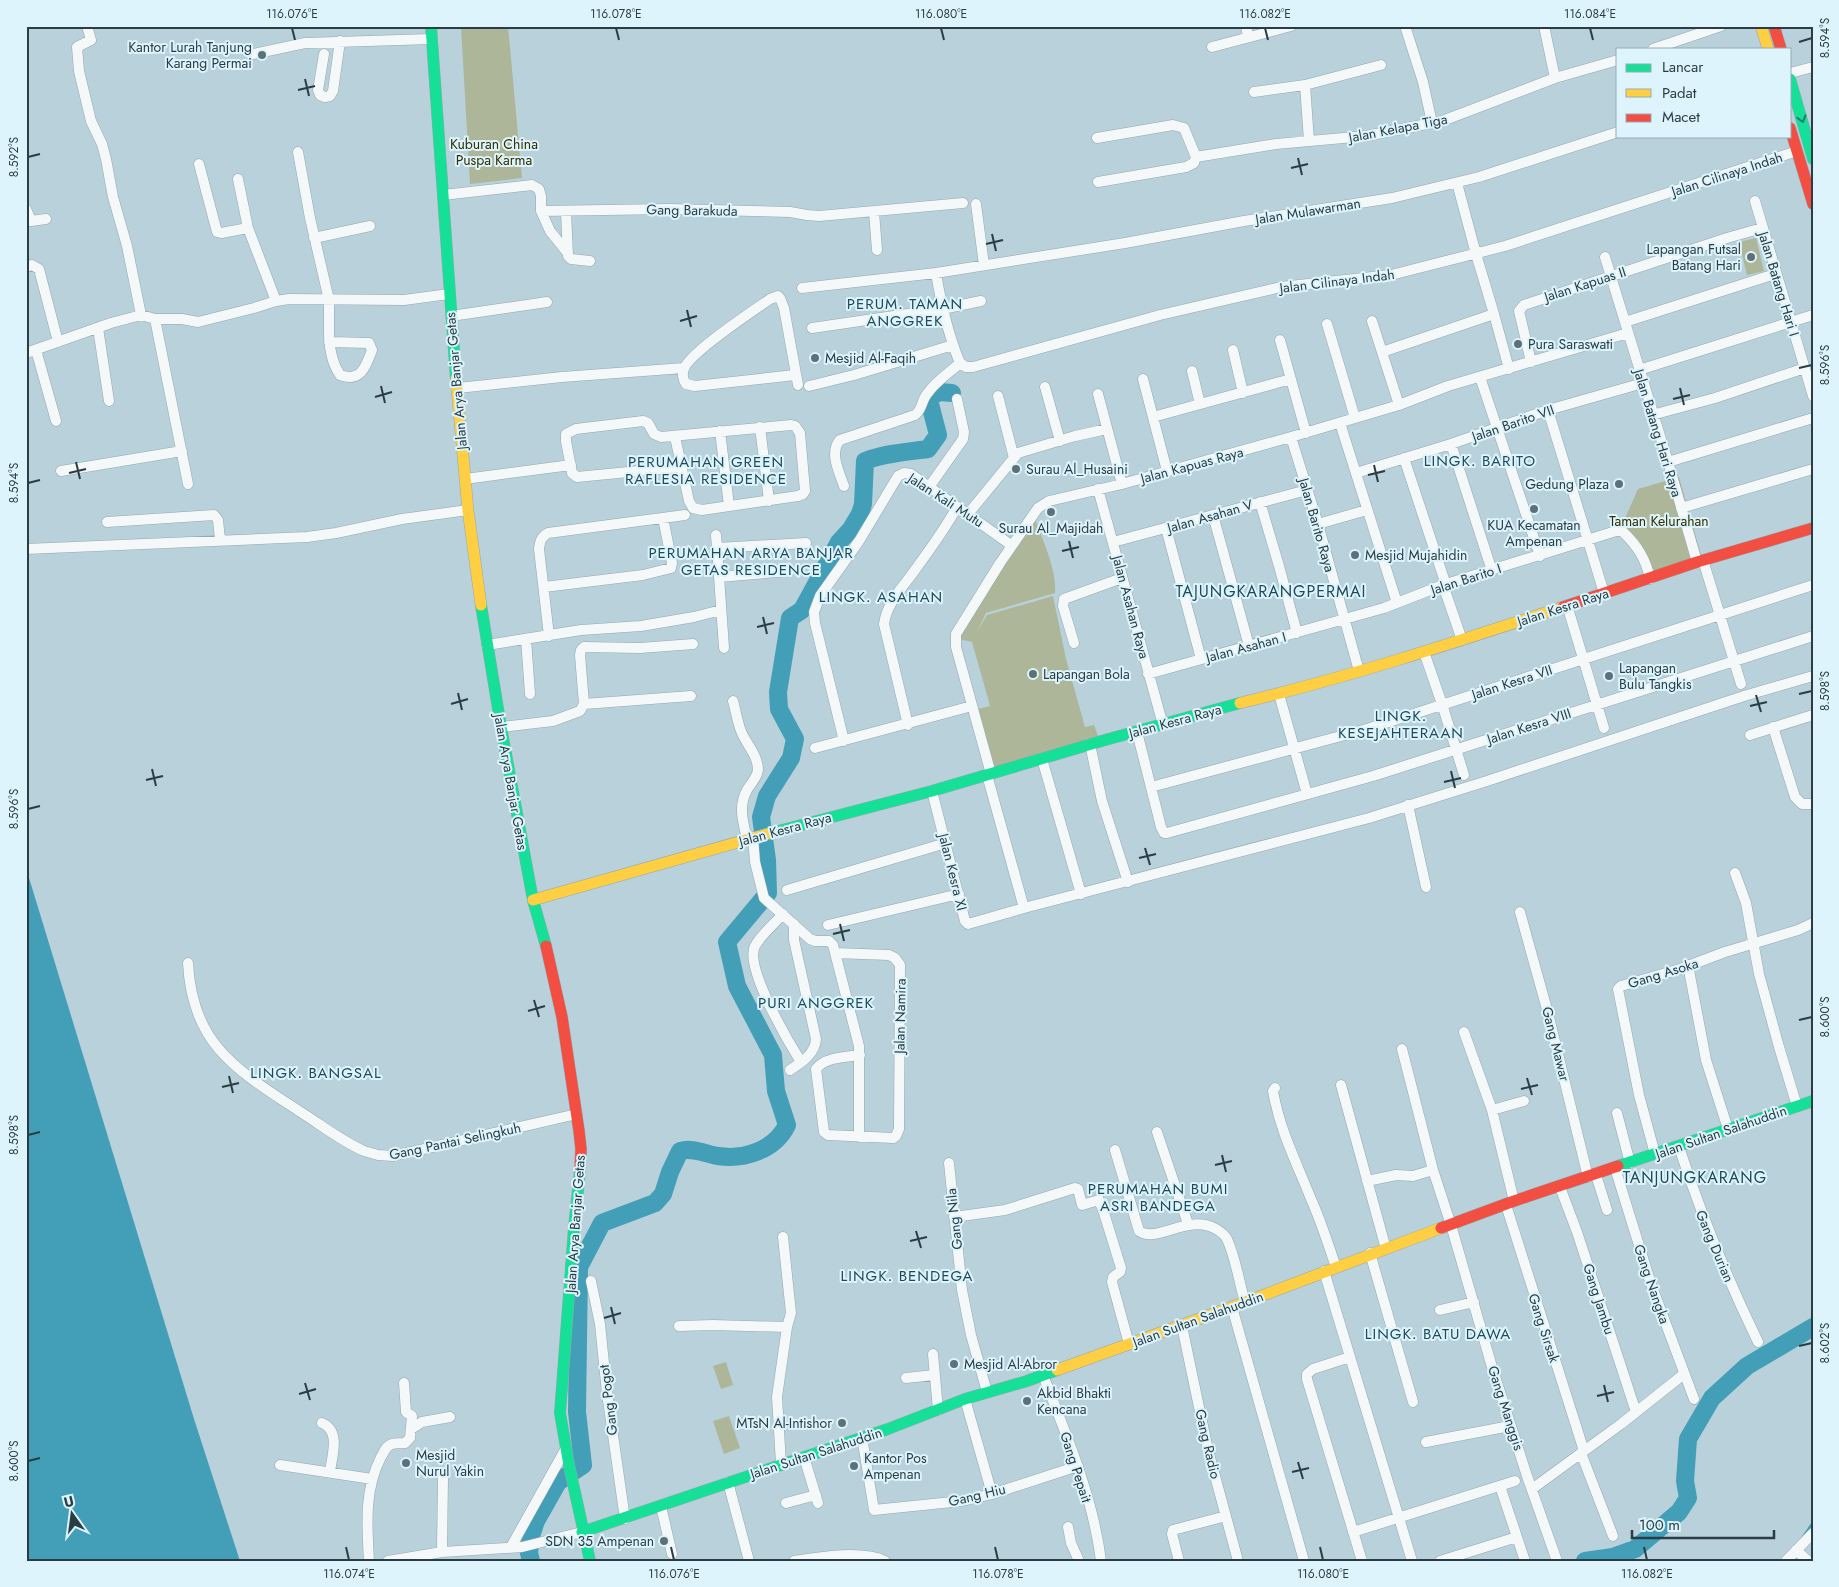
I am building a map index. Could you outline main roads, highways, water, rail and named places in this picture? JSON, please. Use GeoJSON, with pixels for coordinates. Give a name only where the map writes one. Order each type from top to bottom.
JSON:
{"type":"FeatureCollection","features":[{"type":"Feature","properties":{"kind":"main road","name":"Jalan Arya Banjar Getas"},"geometry":{"type":"LineString","coordinates":[[431,26],[449,294],[468,510],[487,645],[501,727],[533,900],[549,958],[562,1017],[581,1149],[580,1182],[574,1228],[560,1413],[582,1532],[590,1561]]}},
{"type":"Feature","properties":{"kind":"main road"},"geometry":{"type":"LineString","coordinates":[[1761,26],[1768,48]]}},
{"type":"Feature","properties":{"kind":"main road"},"geometry":{"type":"LineString","coordinates":[[1774,26],[1781,48]]}},
{"type":"Feature","properties":{"kind":"main road"},"geometry":{"type":"LineString","coordinates":[[1792,86],[1813,159]]}},
{"type":"Feature","properties":{"kind":"main road"},"geometry":{"type":"LineString","coordinates":[[1792,135],[1797,151],[1807,165],[1813,204]]}},
{"type":"Feature","properties":{"kind":"main road","name":"Jalan Kesra Raya"},"geometry":{"type":"LineString","coordinates":[[533,900],[754,837],[932,791],[1090,744],[1359,671],[1462,640],[1700,561],[1813,528]]}},
{"type":"Feature","properties":{"kind":"main road","name":"Jalan Sultan Salahuddin"},"geometry":{"type":"LineString","coordinates":[[582,1532],[625,1519],[862,1437],[964,1399],[1043,1375],[1182,1326],[1324,1270],[1510,1203],[1813,1101]]}},
{"type":"Feature","properties":{"kind":"water"},"geometry":{"type":"Polygon","coordinates":[[[26,868],[194,1419],[240,1561],[26,1561],[26,868]]]}},
{"type":"Feature","properties":{"kind":"waterway"},"geometry":{"type":"LineString","coordinates":[[531,1561],[529,1553],[531,1536],[536,1521],[558,1482],[583,1465],[577,1412],[579,1267],[602,1223],[655,1203],[663,1194],[670,1172],[680,1151],[694,1150],[728,1157],[748,1155],[767,1147],[775,1141],[787,1125],[776,1091],[773,1055],[737,986],[727,942],[768,893],[767,860],[761,817],[767,796],[791,758],[795,739],[779,709],[778,692],[790,618],[802,610],[839,542],[851,529],[860,514],[863,504],[865,461],[888,454],[928,449],[938,435],[930,404],[931,396],[940,392],[952,393]]}},
{"type":"Feature","properties":{"kind":"waterway"},"geometry":{"type":"LineString","coordinates":[[1585,1561],[1613,1557],[1635,1549],[1679,1512],[1688,1498],[1685,1481],[1688,1439],[1712,1398],[1747,1366],[1813,1327]]}},
{"type":"Feature","properties":{"kind":"waterway"},"geometry":{"type":"LineString","coordinates":[[1802,1539],[1813,1523]]}},
{"type":"Feature","properties":{"kind":"place","name":"Kantor Lurah Tanjung Karang Permai"},"geometry":{"type":"Point","coordinates":[262,55]}},
{"type":"Feature","properties":{"kind":"place","name":"Lapangan Futsal Batang Hari"},"geometry":{"type":"Point","coordinates":[1751,257]}},
{"type":"Feature","properties":{"kind":"place","name":"Pura Saraswati"},"geometry":{"type":"Point","coordinates":[1518,344]}},
{"type":"Feature","properties":{"kind":"place","name":"Mesjid Al-Faqih"},"geometry":{"type":"Point","coordinates":[815,358]}},
{"type":"Feature","properties":{"kind":"place","name":"Surau Al_Husaini"},"geometry":{"type":"Point","coordinates":[1016,469]}},
{"type":"Feature","properties":{"kind":"place","name":"Gedung Plaza"},"geometry":{"type":"Point","coordinates":[1619,484]}},
{"type":"Feature","properties":{"kind":"place","name":"KUA Kecamatan Ampenan"},"geometry":{"type":"Point","coordinates":[1534,509]}},
{"type":"Feature","properties":{"kind":"place","name":"Surau Al_Majidah"},"geometry":{"type":"Point","coordinates":[1051,512]}},
{"type":"Feature","properties":{"kind":"place","name":"Mesjid Mujahidin"},"geometry":{"type":"Point","coordinates":[1355,555]}},
{"type":"Feature","properties":{"kind":"place","name":"Lapangan Bola"},"geometry":{"type":"Point","coordinates":[1033,674]}},
{"type":"Feature","properties":{"kind":"place","name":"Lapangan Bulu Tangkis"},"geometry":{"type":"Point","coordinates":[1609,676]}},
{"type":"Feature","properties":{"kind":"place","name":"Mesjid Al-Abror"},"geometry":{"type":"Point","coordinates":[954,1364]}},
{"type":"Feature","properties":{"kind":"place","name":"Akbid Bhakti Kencana"},"geometry":{"type":"Point","coordinates":[1027,1401]}},
{"type":"Feature","properties":{"kind":"place","name":"MTsN Al-Intishor"},"geometry":{"type":"Point","coordinates":[842,1423]}},
{"type":"Feature","properties":{"kind":"place","name":"Mesjid Nurul Yakin"},"geometry":{"type":"Point","coordinates":[406,1463]}},
{"type":"Feature","properties":{"kind":"place","name":"Kantor Pos Ampenan"},"geometry":{"type":"Point","coordinates":[854,1466]}},
{"type":"Feature","properties":{"kind":"place","name":"SDN 35 Ampenan"},"geometry":{"type":"Point","coordinates":[664,1541]}},
{"type":"Feature","properties":{"kind":"district","name":"PERUM. TAMAN ANGGREK"},"geometry":{"type":"Point","coordinates":[905,312]}},
{"type":"Feature","properties":{"kind":"district","name":"LINGK. BARITO"},"geometry":{"type":"Point","coordinates":[1480,461]}},
{"type":"Feature","properties":{"kind":"district","name":"PERUMAHAN GREEN RAFLESIA RESIDENCE"},"geometry":{"type":"Point","coordinates":[706,470]}},
{"type":"Feature","properties":{"kind":"district","name":"PERUMAHAN ARYA BANJAR GETAS RESIDENCE"},"geometry":{"type":"Point","coordinates":[751,562]}},
{"type":"Feature","properties":{"kind":"district","name":"TAJUNGKARANGPERMAI"},"geometry":{"type":"Point","coordinates":[1271,591]}},
{"type":"Feature","properties":{"kind":"district","name":"LINGK. ASAHAN"},"geometry":{"type":"Point","coordinates":[881,597]}},
{"type":"Feature","properties":{"kind":"district","name":"LINGK. KESEJAHTERAAN"},"geometry":{"type":"Point","coordinates":[1401,724]}},
{"type":"Feature","properties":{"kind":"district","name":"PURI ANGGREK"},"geometry":{"type":"Point","coordinates":[816,1003]}},
{"type":"Feature","properties":{"kind":"district","name":"LINGK. BANGSAL"},"geometry":{"type":"Point","coordinates":[316,1073]}},
{"type":"Feature","properties":{"kind":"district","name":"TANJUNGKARANG"},"geometry":{"type":"Point","coordinates":[1695,1177]}},
{"type":"Feature","properties":{"kind":"district","name":"PERUMAHAN BUMI ASRI BANDEGA"},"geometry":{"type":"Point","coordinates":[1158,1198]}},
{"type":"Feature","properties":{"kind":"district","name":"LINGK. BENDEGA"},"geometry":{"type":"Point","coordinates":[907,1276]}},
{"type":"Feature","properties":{"kind":"district","name":"LINGK. BATU DAWA"},"geometry":{"type":"Point","coordinates":[1438,1334]}},
{"type":"Feature","properties":{"kind":"park label","name":"Kuburan China Puspa Karma"},"geometry":{"type":"Point","coordinates":[494,152]}},
{"type":"Feature","properties":{"kind":"park label","name":"Taman Kelurahan"},"geometry":{"type":"Point","coordinates":[1659,521]}}]}
